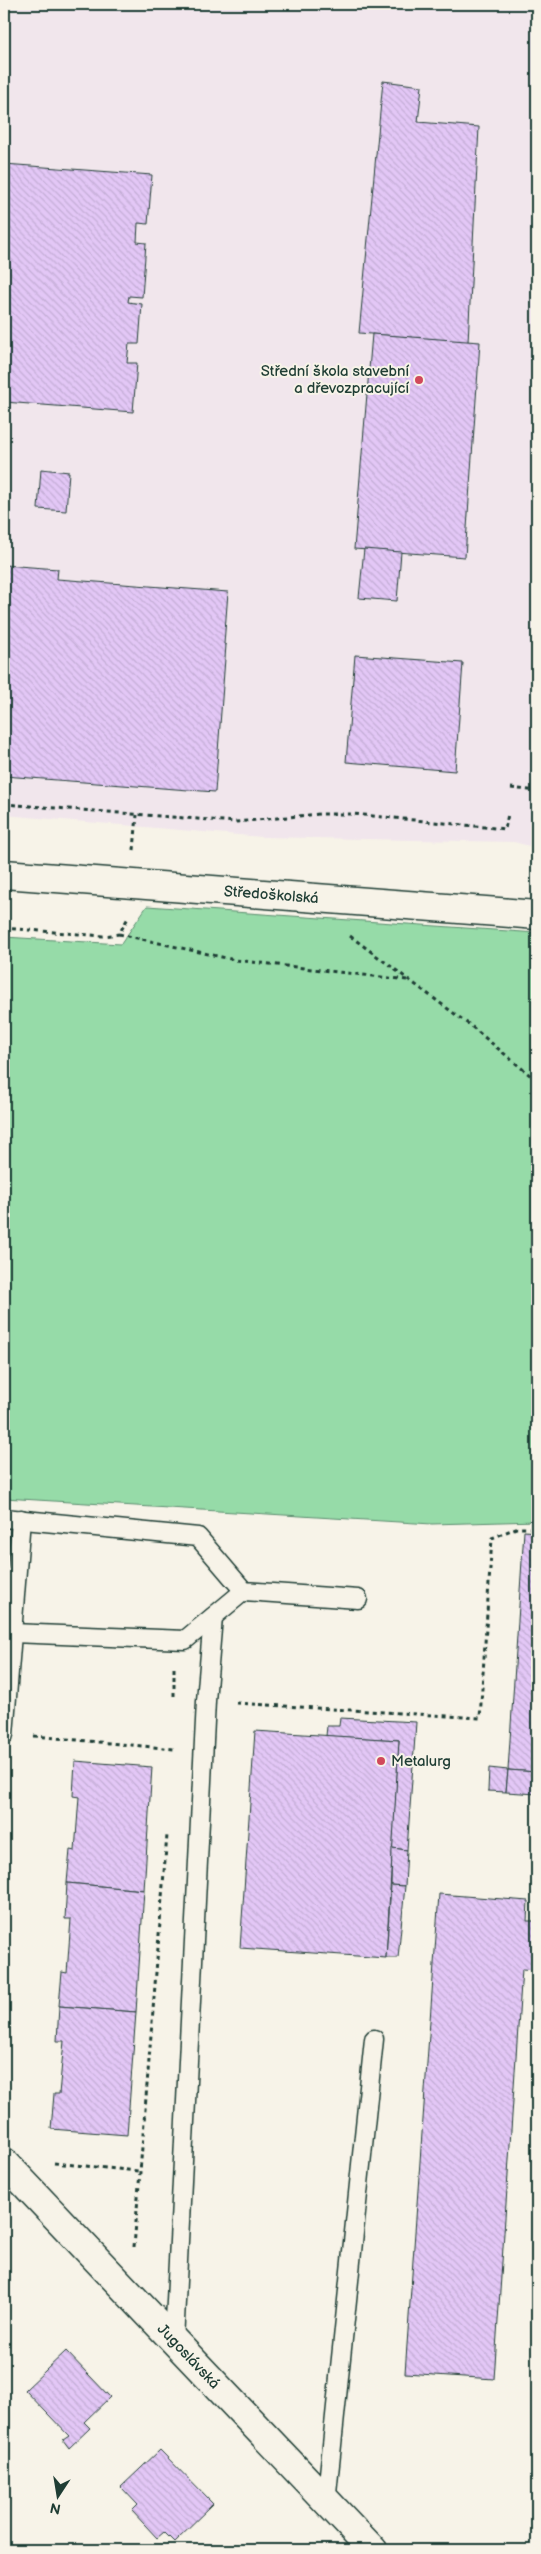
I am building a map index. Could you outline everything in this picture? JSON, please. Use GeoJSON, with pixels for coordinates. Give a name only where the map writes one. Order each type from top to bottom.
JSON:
{"type":"FeatureCollection","features":[{"type":"Feature","properties":{"kind":"street","name":"Středoškolská"},"geometry":{"type":"LineString","coordinates":[[4,874],[537,915]]}},
{"type":"Feature","properties":{"kind":"street","name":"Jugoslávská"},"geometry":{"type":"LineString","coordinates":[[4,2162],[326,2503],[373,2550]]}},
{"type":"Feature","properties":{"kind":"lane"},"geometry":{"type":"LineString","coordinates":[[4,1734],[12,1633],[12,1519],[198,1537],[244,1591]]}},
{"type":"Feature","properties":{"kind":"lane"},"geometry":{"type":"LineString","coordinates":[[12,1633],[185,1640],[244,1591],[358,1599]]}},
{"type":"Feature","properties":{"kind":"lane"},"geometry":{"type":"LineString","coordinates":[[174,2341],[206,1701],[213,1617]]}},
{"type":"Feature","properties":{"kind":"lane"},"geometry":{"type":"LineString","coordinates":[[326,2503],[374,2039]]}},
{"type":"Feature","properties":{"kind":"path"},"geometry":{"type":"LineString","coordinates":[[511,788],[537,791]]}},
{"type":"Feature","properties":{"kind":"path"},"geometry":{"type":"LineString","coordinates":[[4,804],[236,822],[319,814],[353,814],[505,829],[508,814]]}},
{"type":"Feature","properties":{"kind":"path"},"geometry":{"type":"LineString","coordinates":[[344,931],[470,1026],[537,1080]]}},
{"type":"Feature","properties":{"kind":"path"},"geometry":{"type":"LineString","coordinates":[[120,934],[236,960],[408,980]]}},
{"type":"Feature","properties":{"kind":"path"},"geometry":{"type":"LineString","coordinates":[[206,1701],[480,1718],[492,1538],[516,1528],[537,1528]]}},
{"type":"Feature","properties":{"kind":"path"},"geometry":{"type":"LineString","coordinates":[[174,1640],[174,1699]]}},
{"type":"Feature","properties":{"kind":"path"},"geometry":{"type":"LineString","coordinates":[[4,1734],[174,1749]]}},
{"type":"Feature","properties":{"kind":"path"},"geometry":{"type":"LineString","coordinates":[[174,1739],[174,1759]]}},
{"type":"Feature","properties":{"kind":"path"},"geometry":{"type":"LineString","coordinates":[[126,2244],[134,2251],[138,2171],[168,1828]]}},
{"type":"Feature","properties":{"kind":"path"},"geometry":{"type":"LineString","coordinates":[[50,2162],[138,2171]]}},
{"type":"Feature","properties":{"kind":"shaded area"},"geometry":{"type":"Polygon","coordinates":[[[4,4],[537,4],[537,848],[514,842],[262,837],[4,815],[4,4]]]}},
{"type":"Feature","properties":{"kind":"green space"},"geometry":{"type":"Polygon","coordinates":[[[147,906],[537,933],[537,1521],[432,1524],[4,1498],[4,937],[121,944],[147,906]]]}},
{"type":"Feature","properties":{"kind":"building"},"geometry":{"type":"Polygon","coordinates":[[[383,81],[422,86],[418,122],[479,127],[468,342],[359,333],[383,81]]]}},
{"type":"Feature","properties":{"kind":"building"},"geometry":{"type":"Polygon","coordinates":[[[4,164],[152,175],[148,224],[138,223],[137,242],[146,243],[142,297],[129,296],[128,302],[142,304],[139,344],[129,344],[127,363],[137,363],[133,412],[4,402],[4,164]]]}},
{"type":"Feature","properties":{"kind":"building"},"geometry":{"type":"Polygon","coordinates":[[[372,334],[480,342],[465,557],[354,549],[372,334]]]}},
{"type":"Feature","properties":{"kind":"building"},"geometry":{"type":"Polygon","coordinates":[[[41,469],[69,472],[66,511],[38,509],[41,469]]]}},
{"type":"Feature","properties":{"kind":"building"},"geometry":{"type":"Polygon","coordinates":[[[364,549],[401,552],[397,601],[359,598],[364,549]]]}},
{"type":"Feature","properties":{"kind":"building"},"geometry":{"type":"Polygon","coordinates":[[[4,565],[58,569],[57,579],[228,592],[215,792],[4,776],[4,565]]]}},
{"type":"Feature","properties":{"kind":"building"},"geometry":{"type":"Polygon","coordinates":[[[355,655],[463,663],[455,771],[346,762],[355,655]]]}},
{"type":"Feature","properties":{"kind":"building"},"geometry":{"type":"Polygon","coordinates":[[[524,1531],[537,1532],[537,1772],[508,1770],[524,1531]]]}},
{"type":"Feature","properties":{"kind":"building"},"geometry":{"type":"Polygon","coordinates":[[[340,1718],[416,1722],[407,1850],[392,1848],[399,1740],[326,1736],[327,1726],[339,1726],[340,1718]]]}},
{"type":"Feature","properties":{"kind":"building"},"geometry":{"type":"Polygon","coordinates":[[[255,1731],[399,1740],[386,1958],[240,1948],[255,1731]]]}},
{"type":"Feature","properties":{"kind":"building"},"geometry":{"type":"Polygon","coordinates":[[[75,1761],[152,1767],[144,1890],[67,1883],[70,1850],[75,1851],[79,1797],[73,1796],[75,1761]]]}},
{"type":"Feature","properties":{"kind":"building"},"geometry":{"type":"Polygon","coordinates":[[[489,1768],[508,1770],[506,1792],[488,1791],[489,1768]]]}},
{"type":"Feature","properties":{"kind":"building"},"geometry":{"type":"Polygon","coordinates":[[[508,1770],[537,1772],[537,1794],[506,1792],[508,1770]]]}},
{"type":"Feature","properties":{"kind":"building"},"geometry":{"type":"Polygon","coordinates":[[[392,1848],[407,1850],[405,1886],[391,1885],[392,1848]]]}},
{"type":"Feature","properties":{"kind":"building"},"geometry":{"type":"Polygon","coordinates":[[[67,1883],[144,1890],[136,2012],[59,2006],[62,1972],[67,1973],[71,1919],[65,1919],[67,1883]]]}},
{"type":"Feature","properties":{"kind":"building"},"geometry":{"type":"Polygon","coordinates":[[[391,1885],[405,1886],[398,1958],[386,1958],[391,1885]]]}},
{"type":"Feature","properties":{"kind":"building"},"geometry":{"type":"Polygon","coordinates":[[[439,1894],[528,1901],[527,1921],[537,1921],[537,1970],[522,1969],[494,2379],[405,2373],[439,1894]]]}},
{"type":"Feature","properties":{"kind":"building"},"geometry":{"type":"Polygon","coordinates":[[[59,2006],[136,2012],[127,2135],[51,2129],[54,2094],[59,2094],[64,2041],[57,2041],[59,2006]]]}},
{"type":"Feature","properties":{"kind":"building"},"geometry":{"type":"Polygon","coordinates":[[[66,2351],[110,2397],[84,2422],[90,2428],[69,2448],[63,2440],[69,2436],[25,2390],[66,2351]]]}},
{"type":"Feature","properties":{"kind":"building"},"geometry":{"type":"Polygon","coordinates":[[[160,2450],[213,2504],[174,2542],[164,2532],[157,2538],[132,2511],[138,2505],[121,2487],[160,2450]]]}},
{"type":"Feature","properties":{"kind":"place","name":"Střední škola stavební a dřevozpracující"},"geometry":{"type":"Point","coordinates":[419,380]}},
{"type":"Feature","properties":{"kind":"place","name":"Metalurg"},"geometry":{"type":"Point","coordinates":[381,1761]}}]}
